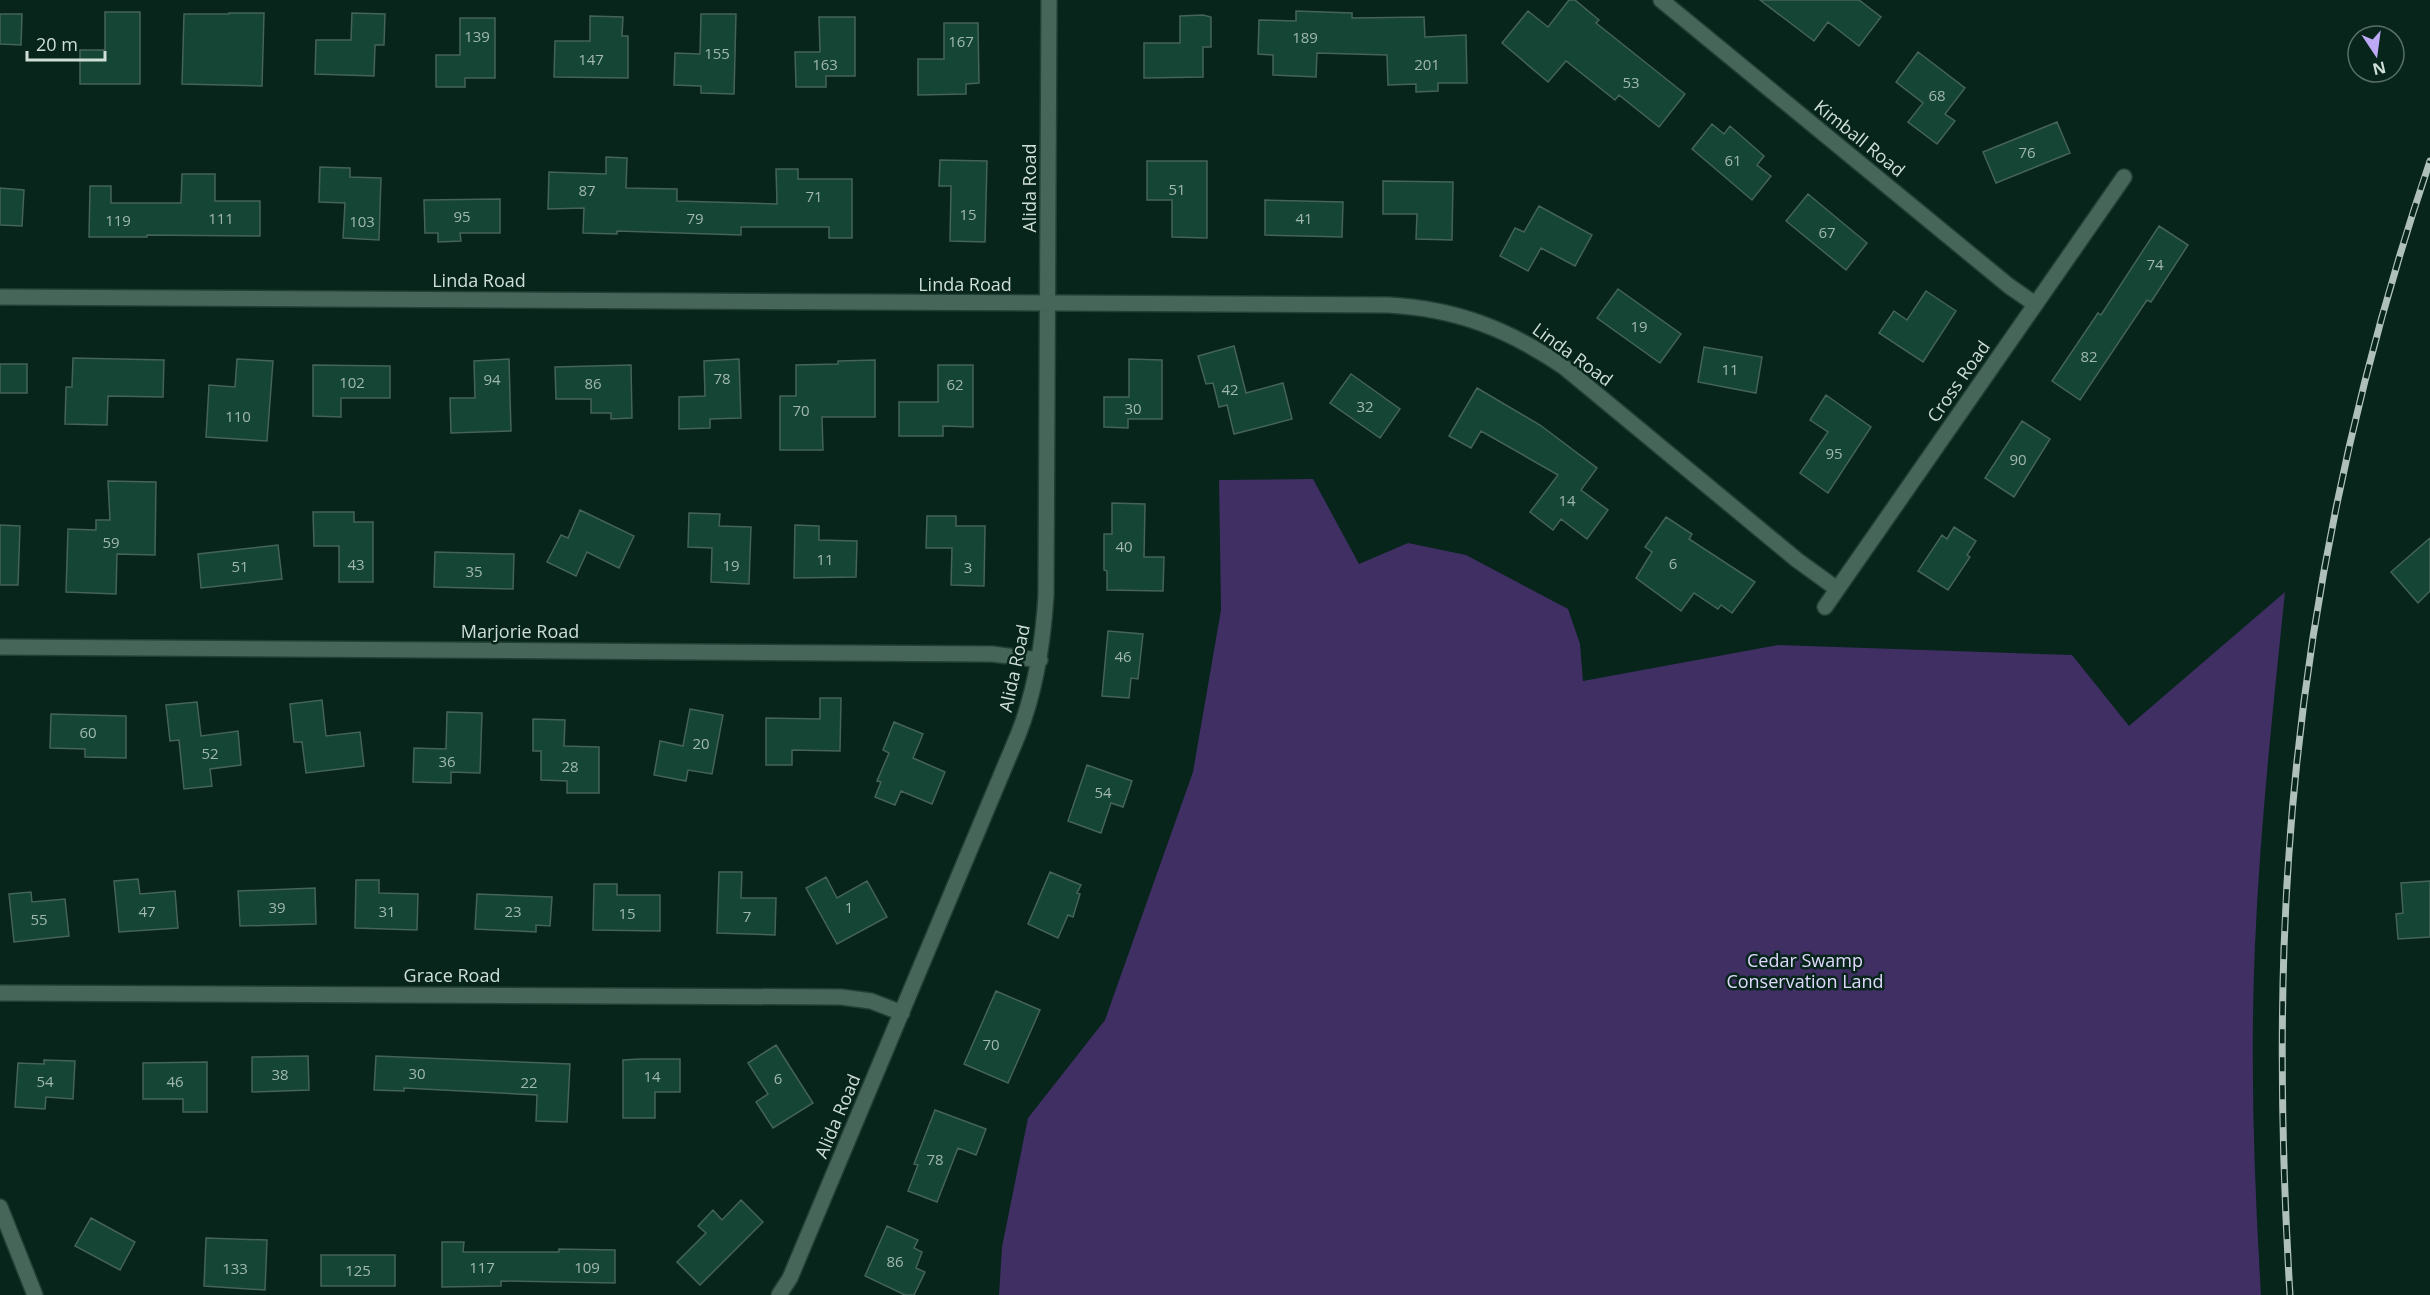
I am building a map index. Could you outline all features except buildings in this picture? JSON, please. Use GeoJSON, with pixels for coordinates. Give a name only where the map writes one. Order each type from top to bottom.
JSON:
{"type":"FeatureCollection","features":[{"type":"Feature","properties":{"kind":"street","name":"Alida Road"},"geometry":{"type":"LineString","coordinates":[[779,1295],[790,1278],[1018,735],[1031,698],[1040,660],[1046,595],[1049,0]]}},
{"type":"Feature","properties":{"kind":"street","name":"Kimball Road"},"geometry":{"type":"LineString","coordinates":[[1661,0],[2009,286],[2035,304]]}},
{"type":"Feature","properties":{"kind":"street","name":"Cross Road"},"geometry":{"type":"LineString","coordinates":[[1825,607],[2124,177]]}},
{"type":"Feature","properties":{"kind":"street","name":"Linda Road"},"geometry":{"type":"LineString","coordinates":[[0,297],[1389,305],[1430,309],[1472,318],[1528,343],[1564,367],[1797,560],[1837,590]]}},
{"type":"Feature","properties":{"kind":"street","name":"Marjorie Road"},"geometry":{"type":"LineString","coordinates":[[0,647],[992,654],[1040,660]]}},
{"type":"Feature","properties":{"kind":"street","name":"Grace Road"},"geometry":{"type":"LineString","coordinates":[[0,993],[840,997],[871,1001],[902,1013]]}},
{"type":"Feature","properties":{"kind":"street"},"geometry":{"type":"LineString","coordinates":[[0,1207],[26,1267],[35,1295]]}},
{"type":"Feature","properties":{"kind":"green space","name":"Cedar Swamp Conservation Land"},"geometry":{"type":"Polygon","coordinates":[[[1313,479],[1359,564],[1408,543],[1466,555],[1568,609],[1580,644],[1583,681],[1778,645],[2072,655],[2129,726],[2285,592],[2264,812],[2255,945],[2254,1120],[2261,1295],[999,1295],[1002,1247],[1028,1118],[1105,1020],[1193,772],[1221,610],[1219,480],[1313,479]]]}},
{"type":"Feature","properties":{"kind":"railway"},"geometry":{"type":"LineString","coordinates":[[2290,1295],[2283,1122],[2284,948],[2289,848],[2311,648],[2348,451],[2399,257],[2430,161]]}}]}
